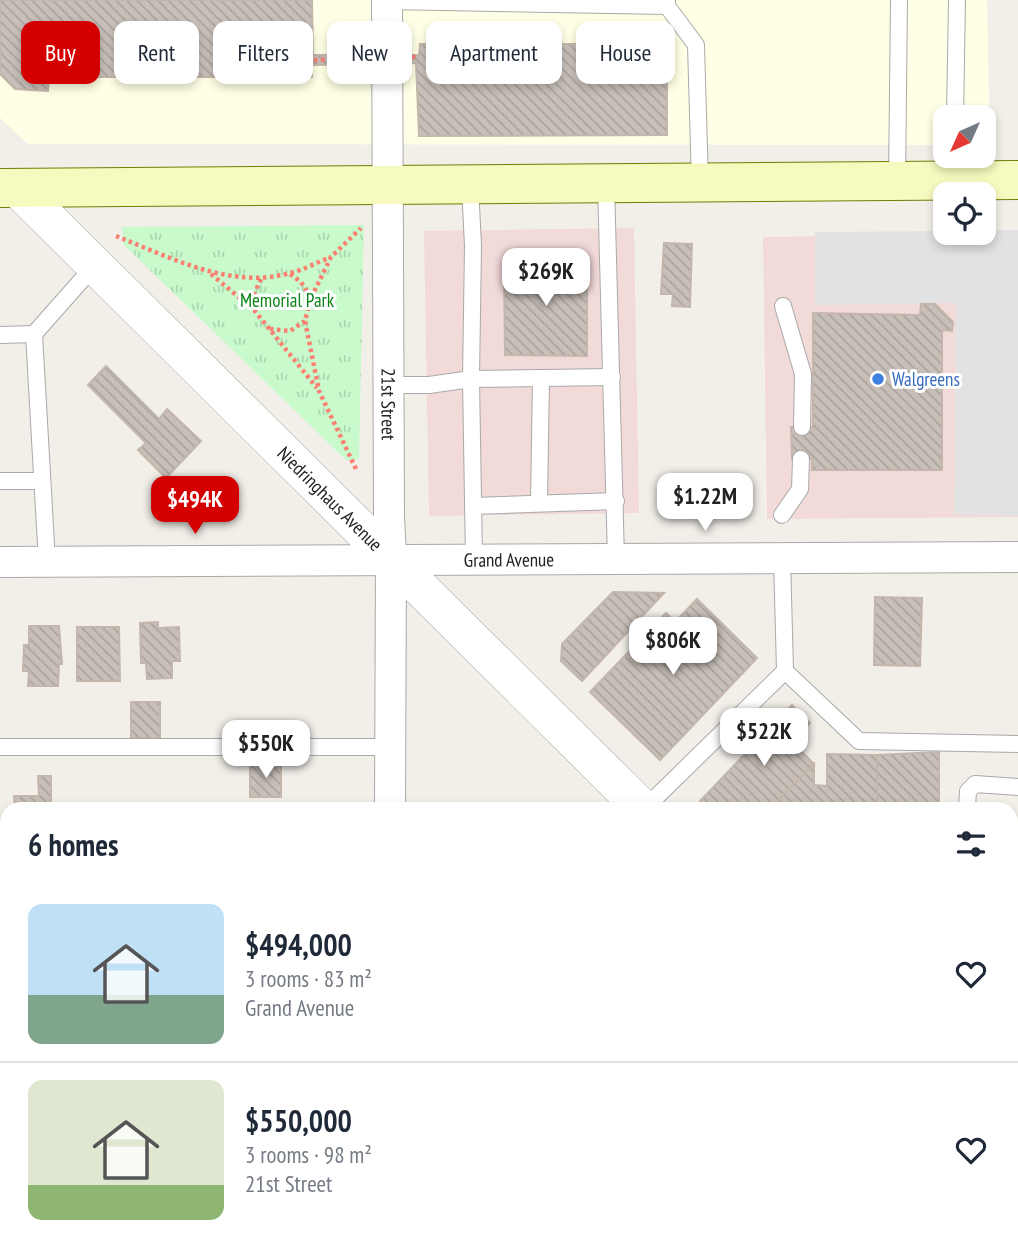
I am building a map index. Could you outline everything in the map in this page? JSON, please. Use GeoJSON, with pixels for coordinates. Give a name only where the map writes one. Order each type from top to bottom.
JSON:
{"type":"FeatureCollection","features":[{"type":"Feature","properties":{"kind":"main road"},"geometry":{"type":"LineString","coordinates":[[6,182],[387,186],[897,182],[955,168],[1018,180]]}},
{"type":"Feature","properties":{"kind":"street","name":"21st Street"},"geometry":{"type":"LineString","coordinates":[[387,0],[390,802]]}},
{"type":"Feature","properties":{"kind":"street","name":"Niedringhaus Avenue"},"geometry":{"type":"LineString","coordinates":[[6,182],[95,265],[638,802]]}},
{"type":"Feature","properties":{"kind":"street","name":"Grand Avenue"},"geometry":{"type":"LineString","coordinates":[[0,562],[1018,557]]}},
{"type":"Feature","properties":{"kind":"lane"},"geometry":{"type":"LineString","coordinates":[[387,0],[667,3],[696,45],[700,183]]}},
{"type":"Feature","properties":{"kind":"lane"},"geometry":{"type":"LineString","coordinates":[[897,182],[900,0]]}},
{"type":"Feature","properties":{"kind":"lane"},"geometry":{"type":"LineString","coordinates":[[955,105],[957,0]]}},
{"type":"Feature","properties":{"kind":"lane"},"geometry":{"type":"LineString","coordinates":[[606,184],[616,559]]}},
{"type":"Feature","properties":{"kind":"lane"},"geometry":{"type":"LineString","coordinates":[[470,185],[473,246],[471,379],[474,560]]}},
{"type":"Feature","properties":{"kind":"lane"},"geometry":{"type":"LineString","coordinates":[[47,562],[34,334],[95,265]]}},
{"type":"Feature","properties":{"kind":"lane"},"geometry":{"type":"LineString","coordinates":[[783,306],[803,374],[802,427]]}},
{"type":"Feature","properties":{"kind":"lane"},"geometry":{"type":"LineString","coordinates":[[0,335],[34,334]]}},
{"type":"Feature","properties":{"kind":"lane"},"geometry":{"type":"LineString","coordinates":[[388,385],[429,385],[471,379],[612,377]]}},
{"type":"Feature","properties":{"kind":"lane"},"geometry":{"type":"LineString","coordinates":[[539,503],[541,378]]}},
{"type":"Feature","properties":{"kind":"lane"},"geometry":{"type":"LineString","coordinates":[[782,515],[800,489],[801,459]]}},
{"type":"Feature","properties":{"kind":"lane"},"geometry":{"type":"LineString","coordinates":[[0,481],[42,481]]}},
{"type":"Feature","properties":{"kind":"lane"},"geometry":{"type":"LineString","coordinates":[[473,506],[616,501]]}},
{"type":"Feature","properties":{"kind":"lane"},"geometry":{"type":"LineString","coordinates":[[782,557],[785,671],[859,741],[1018,744]]}},
{"type":"Feature","properties":{"kind":"lane"},"geometry":{"type":"LineString","coordinates":[[650,802],[785,671]]}},
{"type":"Feature","properties":{"kind":"lane"},"geometry":{"type":"LineString","coordinates":[[0,747],[390,747]]}},
{"type":"Feature","properties":{"kind":"lane"},"geometry":{"type":"LineString","coordinates":[[967,802],[968,791],[975,784],[1018,787]]}},
{"type":"Feature","properties":{"kind":"path"},"geometry":{"type":"LineString","coordinates":[[314,60],[418,57]]}},
{"type":"Feature","properties":{"kind":"path"},"geometry":{"type":"LineString","coordinates":[[319,391],[304,321],[311,298],[331,257],[364,225]]}},
{"type":"Feature","properties":{"kind":"path"},"geometry":{"type":"LineString","coordinates":[[116,236],[211,274],[254,310],[319,391],[356,469]]}},
{"type":"Feature","properties":{"kind":"path"},"geometry":{"type":"LineString","coordinates":[[211,274],[262,277],[289,274],[331,257]]}},
{"type":"Feature","properties":{"kind":"path"},"geometry":{"type":"LineString","coordinates":[[289,274],[301,282],[311,298]]}},
{"type":"Feature","properties":{"kind":"path"},"geometry":{"type":"LineString","coordinates":[[254,310],[254,293],[262,277]]}},
{"type":"Feature","properties":{"kind":"path"},"geometry":{"type":"LineString","coordinates":[[270,329],[290,331],[304,321]]}},
{"type":"Feature","properties":{"kind":"shaded area"},"geometry":{"type":"Polygon","coordinates":[[[0,0],[987,0],[989,105],[933,105],[933,145],[28,144],[0,118],[0,0]]]}},
{"type":"Feature","properties":{"kind":"shaded area"},"geometry":{"type":"Polygon","coordinates":[[[634,228],[639,513],[429,516],[424,231],[634,228]]]}},
{"type":"Feature","properties":{"kind":"shaded area"},"geometry":{"type":"Polygon","coordinates":[[[996,230],[1018,230],[1018,516],[954,514],[956,303],[815,305],[815,232],[933,231],[933,245],[996,245],[996,230]]]}},
{"type":"Feature","properties":{"kind":"shaded area"},"geometry":{"type":"Polygon","coordinates":[[[996,234],[1018,234],[1018,517],[767,519],[763,237],[933,235],[933,245],[996,245],[996,234]]]}},
{"type":"Feature","properties":{"kind":"green space","name":"Memorial Park"},"geometry":{"type":"Polygon","coordinates":[[[364,225],[359,459],[346,460],[123,244],[122,227],[364,225]]]}},
{"type":"Feature","properties":{"kind":"building"},"geometry":{"type":"Polygon","coordinates":[[[0,0],[312,0],[312,21],[213,21],[213,77],[199,77],[199,21],[114,21],[114,77],[100,77],[100,21],[21,21],[21,84],[48,84],[48,91],[15,89],[0,74],[0,0]]]}},
{"type":"Feature","properties":{"kind":"building"},"geometry":{"type":"Polygon","coordinates":[[[420,44],[426,44],[426,84],[562,84],[562,44],[576,44],[576,84],[667,84],[667,135],[419,136],[416,63],[412,63],[412,55],[419,55],[420,44]]]}},
{"type":"Feature","properties":{"kind":"building"},"geometry":{"type":"Polygon","coordinates":[[[313,55],[327,55],[327,65],[313,65],[313,55]]]}},
{"type":"Feature","properties":{"kind":"building"},"geometry":{"type":"Polygon","coordinates":[[[664,243],[692,244],[690,307],[672,306],[673,294],[661,294],[664,243]]]}},
{"type":"Feature","properties":{"kind":"building"},"geometry":{"type":"Polygon","coordinates":[[[571,255],[571,270],[587,269],[587,356],[505,355],[504,270],[518,269],[517,257],[571,255]]]}},
{"type":"Feature","properties":{"kind":"building","name":"Walgreens"},"geometry":{"type":"Polygon","coordinates":[[[921,304],[935,304],[953,322],[952,331],[942,330],[942,470],[812,470],[812,459],[792,459],[791,427],[813,427],[813,313],[920,315],[921,304]]]}},
{"type":"Feature","properties":{"kind":"building"},"geometry":{"type":"Polygon","coordinates":[[[106,366],[159,419],[167,409],[201,441],[166,478],[138,450],[146,443],[88,385],[106,366]]]}},
{"type":"Feature","properties":{"kind":"building"},"geometry":{"type":"Polygon","coordinates":[[[613,592],[664,593],[582,681],[561,661],[562,644],[613,592]]]}},
{"type":"Feature","properties":{"kind":"building"},"geometry":{"type":"Polygon","coordinates":[[[875,597],[922,598],[920,666],[874,665],[875,597]]]}},
{"type":"Feature","properties":{"kind":"building"},"geometry":{"type":"Polygon","coordinates":[[[697,599],[757,658],[660,760],[590,692],[666,613],[675,622],[697,599]]]}},
{"type":"Feature","properties":{"kind":"building"},"geometry":{"type":"Polygon","coordinates":[[[158,622],[158,628],[179,627],[180,661],[172,661],[172,678],[147,679],[146,663],[141,663],[140,623],[158,622]]]}},
{"type":"Feature","properties":{"kind":"building"},"geometry":{"type":"Polygon","coordinates":[[[29,626],[59,626],[62,664],[59,664],[58,686],[28,686],[29,671],[23,671],[24,645],[29,645],[29,626]]]}},
{"type":"Feature","properties":{"kind":"building"},"geometry":{"type":"Polygon","coordinates":[[[77,627],[119,627],[120,681],[77,681],[77,627]]]}},
{"type":"Feature","properties":{"kind":"building"},"geometry":{"type":"Polygon","coordinates":[[[131,702],[160,702],[160,738],[131,738],[131,702]]]}},
{"type":"Feature","properties":{"kind":"building"},"geometry":{"type":"Polygon","coordinates":[[[792,705],[810,723],[792,742],[814,764],[776,802],[700,801],[792,705]]]}},
{"type":"Feature","properties":{"kind":"building"},"geometry":{"type":"Polygon","coordinates":[[[939,752],[939,802],[877,802],[877,755],[939,752]]]}},
{"type":"Feature","properties":{"kind":"building"},"geometry":{"type":"Polygon","coordinates":[[[827,754],[877,755],[877,802],[776,802],[814,764],[814,785],[827,786],[827,754]]]}},
{"type":"Feature","properties":{"kind":"building"},"geometry":{"type":"Polygon","coordinates":[[[250,764],[281,764],[281,797],[250,797],[250,764]]]}},
{"type":"Feature","properties":{"kind":"building"},"geometry":{"type":"Polygon","coordinates":[[[38,776],[51,776],[51,802],[14,802],[14,796],[39,796],[38,776]]]}},
{"type":"Feature","properties":{"kind":"place","name":"Walgreens"},"geometry":{"type":"Point","coordinates":[878,379]}}]}
